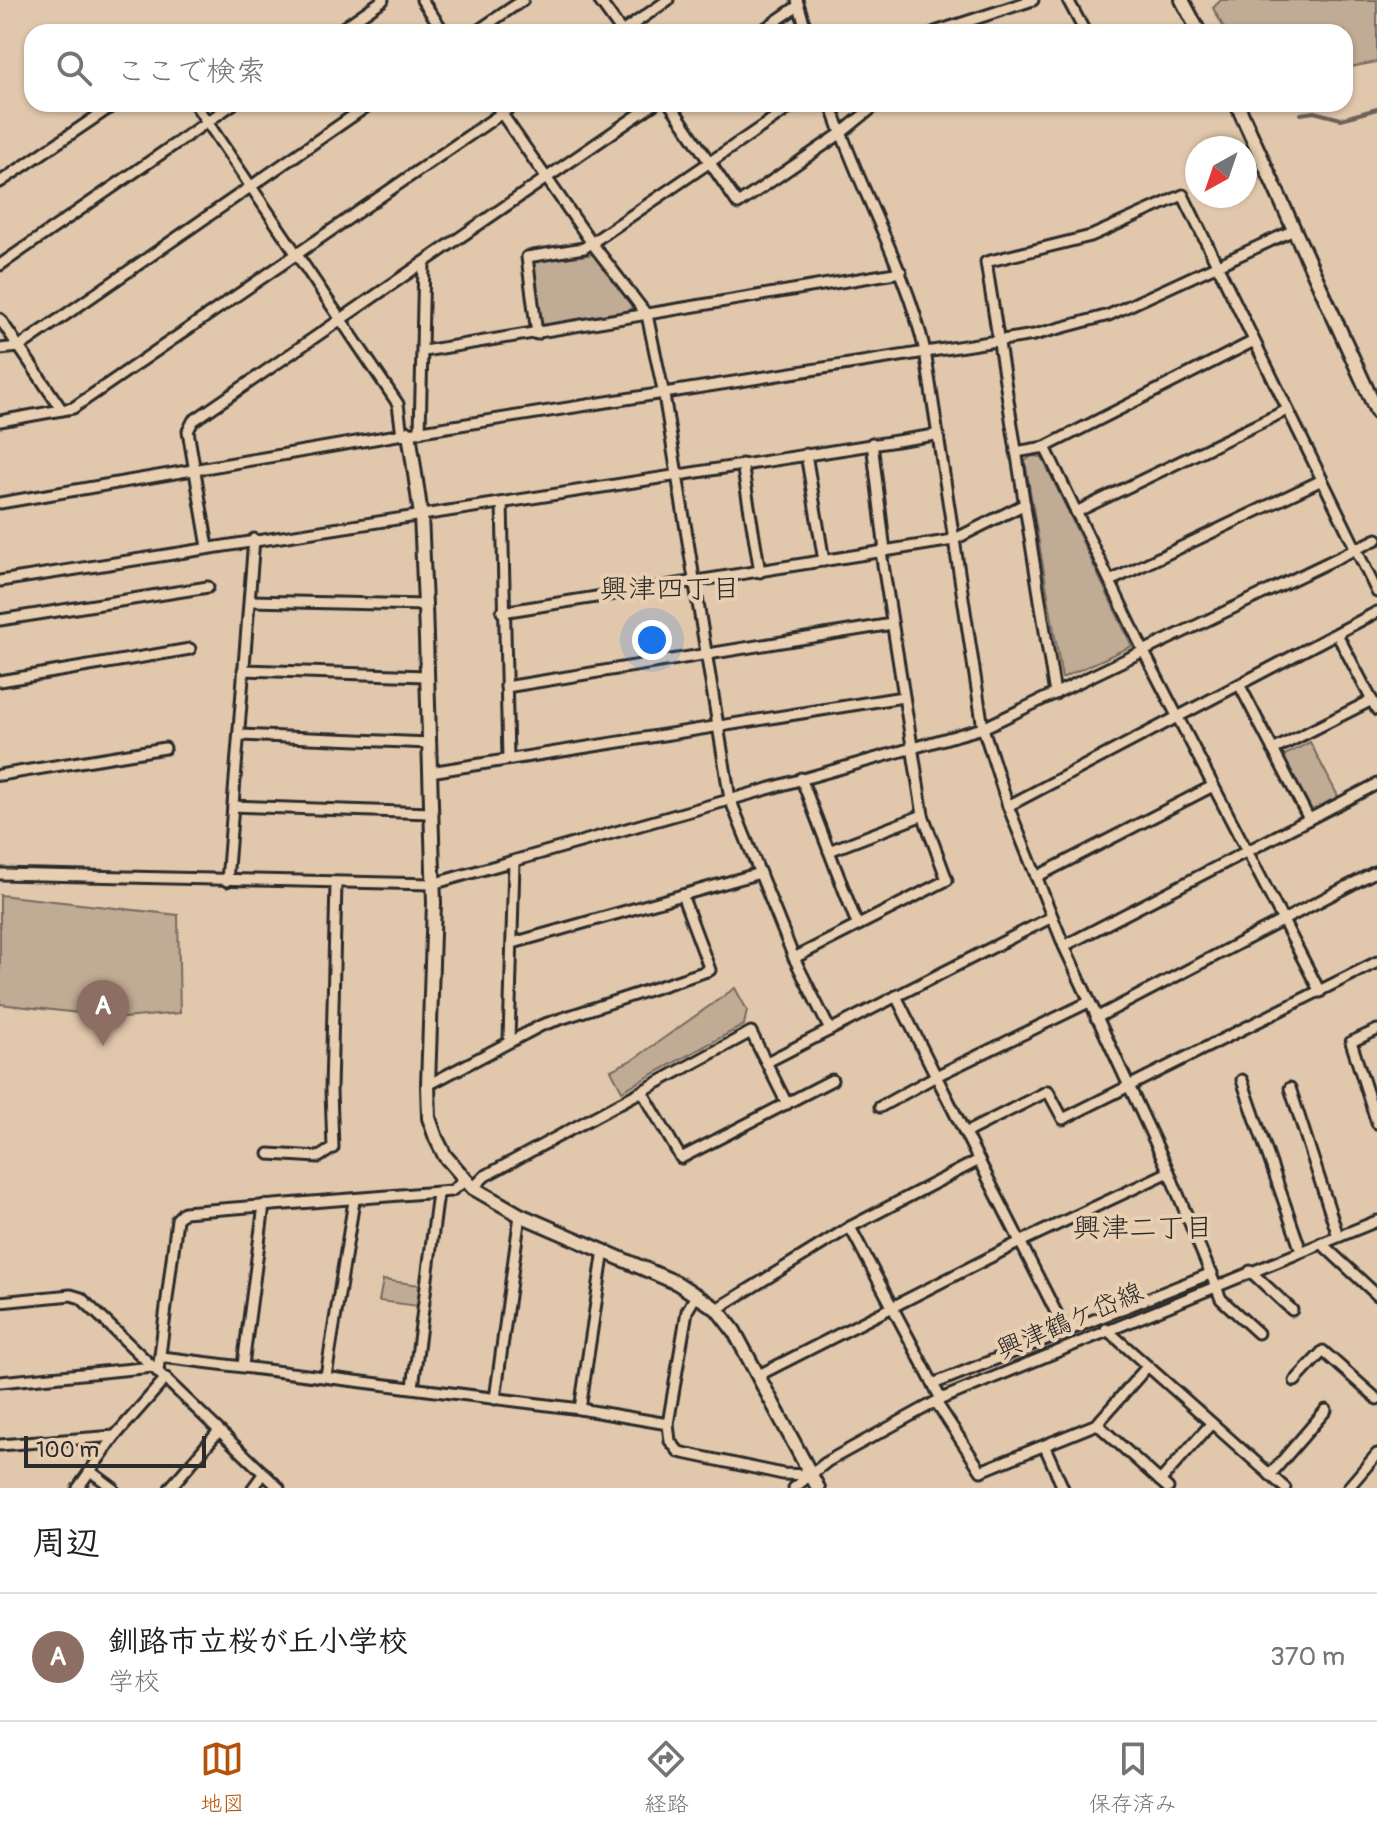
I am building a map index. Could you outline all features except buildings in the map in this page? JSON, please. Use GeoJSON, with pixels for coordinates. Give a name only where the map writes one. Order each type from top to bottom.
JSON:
{"type":"FeatureCollection","features":[{"type":"Feature","properties":{"kind":"street"},"geometry":{"type":"LineString","coordinates":[[348,24],[383,0]]}},
{"type":"Feature","properties":{"kind":"street"},"geometry":{"type":"LineString","coordinates":[[422,0],[438,24]]}},
{"type":"Feature","properties":{"kind":"street"},"geometry":{"type":"LineString","coordinates":[[488,24],[523,0]]}},
{"type":"Feature","properties":{"kind":"street"},"geometry":{"type":"LineString","coordinates":[[599,0],[616,24]]}},
{"type":"Feature","properties":{"kind":"street"},"geometry":{"type":"LineString","coordinates":[[634,24],[668,0]]}},
{"type":"Feature","properties":{"kind":"street"},"geometry":{"type":"LineString","coordinates":[[960,24],[1033,0]]}},
{"type":"Feature","properties":{"kind":"street"},"geometry":{"type":"LineString","coordinates":[[1068,0],[1081,24]]}},
{"type":"Feature","properties":{"kind":"street"},"geometry":{"type":"LineString","coordinates":[[1182,0],[1195,24]]}},
{"type":"Feature","properties":{"kind":"street"},"geometry":{"type":"LineString","coordinates":[[770,24],[798,3],[805,24]]}},
{"type":"Feature","properties":{"kind":"street"},"geometry":{"type":"LineString","coordinates":[[0,182],[103,112]]}},
{"type":"Feature","properties":{"kind":"street"},"geometry":{"type":"LineString","coordinates":[[201,112],[398,404],[410,433],[421,515],[425,605],[432,884],[428,1085],[429,1118],[436,1138],[469,1184],[520,1215],[697,1294],[717,1309],[734,1331],[818,1488]]}},
{"type":"Feature","properties":{"kind":"street"},"geometry":{"type":"LineString","coordinates":[[0,265],[222,112]]}},
{"type":"Feature","properties":{"kind":"street"},"geometry":{"type":"LineString","coordinates":[[0,349],[19,347],[358,112]]}},
{"type":"Feature","properties":{"kind":"street"},"geometry":{"type":"LineString","coordinates":[[208,547],[188,431],[193,421],[642,112]]}},
{"type":"Feature","properties":{"kind":"street"},"geometry":{"type":"LineString","coordinates":[[676,112],[738,204],[867,112]]}},
{"type":"Feature","properties":{"kind":"street"},"geometry":{"type":"LineString","coordinates":[[537,334],[527,257],[584,248],[783,112]]}},
{"type":"Feature","properties":{"kind":"street"},"geometry":{"type":"LineString","coordinates":[[833,112],[873,217],[913,301],[925,351],[935,435],[983,728],[1008,806],[1064,946],[1169,1172],[1221,1299],[1258,1333]]}},
{"type":"Feature","properties":{"kind":"street"},"geometry":{"type":"LineString","coordinates":[[1241,112],[1377,412]]}},
{"type":"Feature","properties":{"kind":"street"},"geometry":{"type":"LineString","coordinates":[[0,421],[73,408],[501,113],[591,242],[647,315],[664,395],[730,799],[794,958],[830,1030]]}},
{"type":"Feature","properties":{"kind":"street"},"geometry":{"type":"LineString","coordinates":[[1055,694],[986,262],[1091,236],[1183,195],[1252,342],[1377,592]]}},
{"type":"Feature","properties":{"kind":"street"},"geometry":{"type":"LineString","coordinates":[[0,503],[410,433],[998,341],[1109,315],[1294,230]]}},
{"type":"Feature","properties":{"kind":"street"},"geometry":{"type":"LineString","coordinates":[[410,433],[424,351],[424,263]]}},
{"type":"Feature","properties":{"kind":"street"},"geometry":{"type":"LineString","coordinates":[[424,351],[901,272]]}},
{"type":"Feature","properties":{"kind":"street"},"geometry":{"type":"LineString","coordinates":[[0,319],[62,410]]}},
{"type":"Feature","properties":{"kind":"street"},"geometry":{"type":"LineString","coordinates":[[1016,452],[1045,447],[1252,342]]}},
{"type":"Feature","properties":{"kind":"street"},"geometry":{"type":"LineString","coordinates":[[1076,512],[1287,410]]}},
{"type":"Feature","properties":{"kind":"street"},"geometry":{"type":"LineString","coordinates":[[0,581],[935,435]]}},
{"type":"Feature","properties":{"kind":"street"},"geometry":{"type":"LineString","coordinates":[[794,958],[947,880],[923,815],[911,749],[892,624],[872,443]]}},
{"type":"Feature","properties":{"kind":"street"},"geometry":{"type":"LineString","coordinates":[[1045,447],[1144,652],[1320,992]]}},
{"type":"Feature","properties":{"kind":"street"},"geometry":{"type":"LineString","coordinates":[[806,454],[824,561]]}},
{"type":"Feature","properties":{"kind":"street"},"geometry":{"type":"LineString","coordinates":[[742,464],[760,572]]}},
{"type":"Feature","properties":{"kind":"street"},"geometry":{"type":"LineString","coordinates":[[1110,581],[1322,480]]}},
{"type":"Feature","properties":{"kind":"street"},"geometry":{"type":"LineString","coordinates":[[502,503],[502,612],[508,759]]}},
{"type":"Feature","properties":{"kind":"street"},"geometry":{"type":"LineString","coordinates":[[502,612],[953,540],[1025,504]]}},
{"type":"Feature","properties":{"kind":"street"},"geometry":{"type":"LineString","coordinates":[[227,881],[254,539]]}},
{"type":"Feature","properties":{"kind":"street"},"geometry":{"type":"LineString","coordinates":[[0,874],[432,884],[983,728],[1377,539]]}},
{"type":"Feature","properties":{"kind":"street"},"geometry":{"type":"LineString","coordinates":[[0,620],[208,587]]}},
{"type":"Feature","properties":{"kind":"street"},"geometry":{"type":"LineString","coordinates":[[250,601],[425,605]]}},
{"type":"Feature","properties":{"kind":"street"},"geometry":{"type":"LineString","coordinates":[[1008,806],[1377,612]]}},
{"type":"Feature","properties":{"kind":"street"},"geometry":{"type":"LineString","coordinates":[[506,687],[892,624]]}},
{"type":"Feature","properties":{"kind":"street"},"geometry":{"type":"LineString","coordinates":[[1273,750],[1374,705],[1337,634]]}},
{"type":"Feature","properties":{"kind":"street"},"geometry":{"type":"LineString","coordinates":[[0,681],[190,649]]}},
{"type":"Feature","properties":{"kind":"street"},"geometry":{"type":"LineString","coordinates":[[243,670],[426,676]]}},
{"type":"Feature","properties":{"kind":"street"},"geometry":{"type":"LineString","coordinates":[[1240,686],[1309,819]]}},
{"type":"Feature","properties":{"kind":"street"},"geometry":{"type":"LineString","coordinates":[[430,772],[903,697]]}},
{"type":"Feature","properties":{"kind":"street"},"geometry":{"type":"LineString","coordinates":[[240,735],[429,743]]}},
{"type":"Feature","properties":{"kind":"street"},"geometry":{"type":"LineString","coordinates":[[0,775],[165,748]]}},
{"type":"Feature","properties":{"kind":"street"},"geometry":{"type":"LineString","coordinates":[[801,778],[857,924]]}},
{"type":"Feature","properties":{"kind":"street"},"geometry":{"type":"LineString","coordinates":[[1064,946],[1377,784]]}},
{"type":"Feature","properties":{"kind":"street"},"geometry":{"type":"LineString","coordinates":[[1036,877],[1213,786]]}},
{"type":"Feature","properties":{"kind":"street"},"geometry":{"type":"LineString","coordinates":[[233,806],[430,813]]}},
{"type":"Feature","properties":{"kind":"street"},"geometry":{"type":"LineString","coordinates":[[829,851],[923,815]]}},
{"type":"Feature","properties":{"kind":"street"},"geometry":{"type":"LineString","coordinates":[[509,1040],[514,862]]}},
{"type":"Feature","properties":{"kind":"street"},"geometry":{"type":"LineString","coordinates":[[1096,1018],[1377,871]]}},
{"type":"Feature","properties":{"kind":"street"},"geometry":{"type":"LineString","coordinates":[[513,943],[760,873]]}},
{"type":"Feature","properties":{"kind":"street"},"geometry":{"type":"LineString","coordinates":[[269,1154],[319,1157],[333,1148],[331,1090],[336,883]]}},
{"type":"Feature","properties":{"kind":"street"},"geometry":{"type":"LineString","coordinates":[[428,1085],[542,1025],[710,970],[682,895]]}},
{"type":"Feature","properties":{"kind":"street"},"geometry":{"type":"LineString","coordinates":[[767,1062],[1052,917]]}},
{"type":"Feature","properties":{"kind":"street"},"geometry":{"type":"LineString","coordinates":[[965,1133],[1048,1091],[1063,1119],[1377,962]]}},
{"type":"Feature","properties":{"kind":"street"},"geometry":{"type":"LineString","coordinates":[[896,996],[1018,1243],[1065,1330]]}},
{"type":"Feature","properties":{"kind":"street"},"geometry":{"type":"LineString","coordinates":[[880,1107],[936,1076],[1089,1002]]}},
{"type":"Feature","properties":{"kind":"street"},"geometry":{"type":"LineString","coordinates":[[1377,1030],[1351,1042],[1377,1123]]}},
{"type":"Feature","properties":{"kind":"street"},"geometry":{"type":"LineString","coordinates":[[78,1488],[159,1372],[177,1219],[184,1212],[451,1191],[643,1093],[751,1032],[787,1104]]}},
{"type":"Feature","properties":{"kind":"street"},"geometry":{"type":"LineString","coordinates":[[643,1093],[681,1158],[832,1080]]}},
{"type":"Feature","properties":{"kind":"street"},"geometry":{"type":"LineString","coordinates":[[1242,1080],[1301,1251]]}},
{"type":"Feature","properties":{"kind":"street"},"geometry":{"type":"LineString","coordinates":[[1290,1088],[1338,1236]]}},
{"type":"Feature","properties":{"kind":"street"},"geometry":{"type":"LineString","coordinates":[[717,1309],[850,1227],[979,1160]]}},
{"type":"Feature","properties":{"kind":"street"},"geometry":{"type":"LineString","coordinates":[[757,1376],[1018,1243],[1169,1172]]}},
{"type":"Feature","properties":{"kind":"street"},"geometry":{"type":"LineString","coordinates":[[413,1387],[438,1193]]}},
{"type":"Feature","properties":{"kind":"street"},"geometry":{"type":"LineString","coordinates":[[326,1376],[354,1201]]}},
{"type":"Feature","properties":{"kind":"street"},"geometry":{"type":"LineString","coordinates":[[243,1365],[264,1205]]}},
{"type":"Feature","properties":{"kind":"street"},"geometry":{"type":"LineString","coordinates":[[495,1399],[520,1215]]}},
{"type":"Feature","properties":{"kind":"street","name":"興津鶴ケ岱線"},"geometry":{"type":"LineString","coordinates":[[794,1488],[809,1475],[938,1401],[1106,1329],[1377,1221]]}},
{"type":"Feature","properties":{"kind":"street"},"geometry":{"type":"LineString","coordinates":[[850,1227],[933,1384],[938,1401],[981,1471],[1097,1424],[1146,1368]]}},
{"type":"Feature","properties":{"kind":"street"},"geometry":{"type":"LineString","coordinates":[[1321,1243],[1377,1295]]}},
{"type":"Feature","properties":{"kind":"street"},"geometry":{"type":"LineString","coordinates":[[580,1409],[604,1250]]}},
{"type":"Feature","properties":{"kind":"street"},"geometry":{"type":"LineString","coordinates":[[1250,1271],[1292,1310]]}},
{"type":"Feature","properties":{"kind":"street"},"geometry":{"type":"LineString","coordinates":[[933,1384],[1212,1273]]}},
{"type":"Feature","properties":{"kind":"street"},"geometry":{"type":"LineString","coordinates":[[697,1294],[687,1311],[668,1424],[670,1441],[679,1452],[783,1474],[809,1475]]}},
{"type":"Feature","properties":{"kind":"street"},"geometry":{"type":"LineString","coordinates":[[0,1302],[71,1295],[81,1298],[279,1488]]}},
{"type":"Feature","properties":{"kind":"street"},"geometry":{"type":"LineString","coordinates":[[1106,1329],[1146,1368],[1285,1488]]}},
{"type":"Feature","properties":{"kind":"street"},"geometry":{"type":"LineString","coordinates":[[1295,1381],[1323,1351],[1377,1399]]}},
{"type":"Feature","properties":{"kind":"street"},"geometry":{"type":"LineString","coordinates":[[162,1357],[580,1409],[668,1424]]}},
{"type":"Feature","properties":{"kind":"street"},"geometry":{"type":"LineString","coordinates":[[0,1382],[159,1372]]}},
{"type":"Feature","properties":{"kind":"street"},"geometry":{"type":"LineString","coordinates":[[1270,1475],[1326,1410]]}},
{"type":"Feature","properties":{"kind":"street"},"geometry":{"type":"LineString","coordinates":[[1097,1424],[1164,1484],[1211,1424]]}},
{"type":"Feature","properties":{"kind":"street"},"geometry":{"type":"LineString","coordinates":[[170,1488],[218,1432]]}},
{"type":"Feature","properties":{"kind":"street"},"geometry":{"type":"LineString","coordinates":[[0,1445],[115,1436]]}},
{"type":"Feature","properties":{"kind":"street"},"geometry":{"type":"LineString","coordinates":[[1045,1447],[1063,1488]]}},
{"type":"Feature","properties":{"kind":"street"},"geometry":{"type":"LineString","coordinates":[[1348,1488],[1377,1454]]}},
{"type":"Feature","properties":{"kind":"street"},"geometry":{"type":"LineString","coordinates":[[90,1471],[113,1488]]}},
{"type":"Feature","properties":{"kind":"street"},"geometry":{"type":"LineString","coordinates":[[253,1488],[264,1473]]}},
{"type":"Feature","properties":{"kind":"shaded area"},"geometry":{"type":"Polygon","coordinates":[[[1221,0],[1377,0],[1377,62],[1353,66],[1353,24],[1222,24],[1213,8],[1221,0]]]}},
{"type":"Feature","properties":{"kind":"shaded area"},"geometry":{"type":"Polygon","coordinates":[[[595,254],[632,305],[629,314],[542,327],[533,262],[595,254]]]}},
{"type":"Feature","properties":{"kind":"shaded area"},"geometry":{"type":"Polygon","coordinates":[[[1032,456],[1042,457],[1132,646],[1062,678],[1025,461],[1032,456]]]}},
{"type":"Feature","properties":{"kind":"shaded area"},"geometry":{"type":"Polygon","coordinates":[[[1310,742],[1339,798],[1312,811],[1283,756],[1310,742]]]}},
{"type":"Feature","properties":{"kind":"shaded area"},"geometry":{"type":"Polygon","coordinates":[[[0,895],[178,915],[180,1013],[123,1018],[0,1004],[0,895]]]}},
{"type":"Feature","properties":{"kind":"shaded area"},"geometry":{"type":"Polygon","coordinates":[[[735,988],[747,1010],[744,1025],[622,1091],[611,1070],[634,1059],[735,988]]]}},
{"type":"Feature","properties":{"kind":"shaded area"},"geometry":{"type":"Polygon","coordinates":[[[383,1280],[421,1285],[418,1306],[379,1301],[383,1280]]]}},
{"type":"Feature","properties":{"kind":"waterway"},"geometry":{"type":"LineString","coordinates":[[1301,114],[1314,112],[1341,119],[1377,109]]}},
{"type":"Feature","properties":{"kind":"place","name":"釧路市立桜が丘小学校"},"geometry":{"type":"Point","coordinates":[103,1046]}},
{"type":"Feature","properties":{"kind":"district","name":"興津四丁目"},"geometry":{"type":"Point","coordinates":[670,589]}},
{"type":"Feature","properties":{"kind":"district","name":"興津二丁目"},"geometry":{"type":"Point","coordinates":[1143,1228]}}]}
